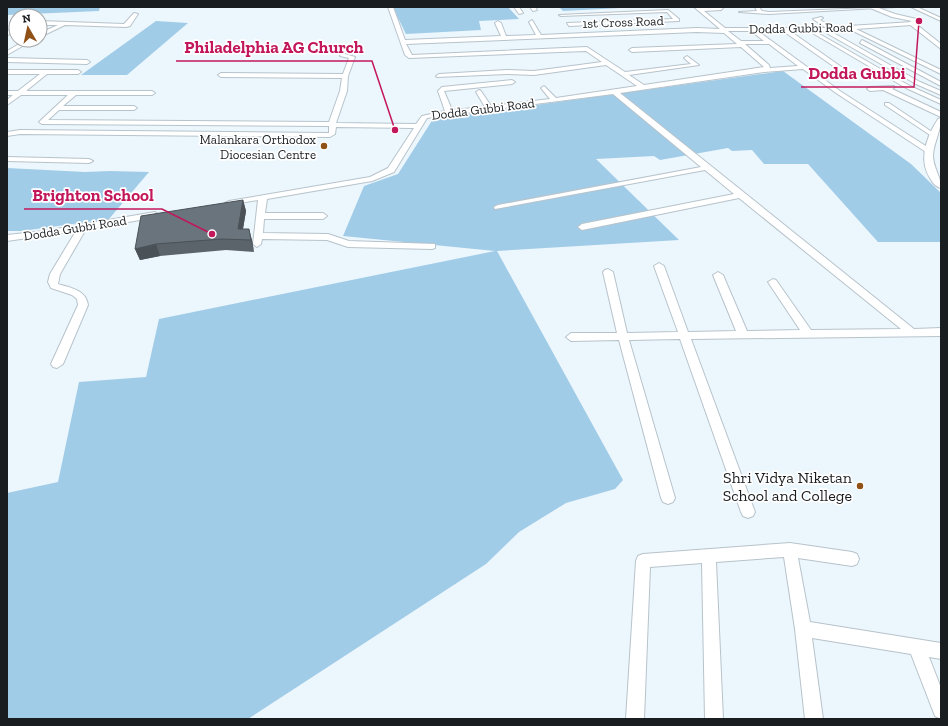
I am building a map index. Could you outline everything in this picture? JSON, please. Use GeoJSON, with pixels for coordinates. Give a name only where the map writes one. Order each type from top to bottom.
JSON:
{"type":"FeatureCollection","features":[{"type":"Feature","properties":{"kind":"main road"},"geometry":{"type":"LineString","coordinates":[[873,8],[894,16],[922,21]]}},
{"type":"Feature","properties":{"kind":"main road"},"geometry":{"type":"LineString","coordinates":[[911,24],[922,21]]}},
{"type":"Feature","properties":{"kind":"main road"},"geometry":{"type":"LineString","coordinates":[[911,24],[941,47]]}},
{"type":"Feature","properties":{"kind":"main road"},"geometry":{"type":"LineString","coordinates":[[941,121],[932,134],[927,159],[934,179],[941,185]]}},
{"type":"Feature","properties":{"kind":"street"},"geometry":{"type":"LineString","coordinates":[[391,7],[390,8],[408,56],[411,57],[587,49],[642,87]]}},
{"type":"Feature","properties":{"kind":"street"},"geometry":{"type":"LineString","coordinates":[[516,7],[521,13]]}},
{"type":"Feature","properties":{"kind":"street"},"geometry":{"type":"LineString","coordinates":[[757,7],[766,19]]}},
{"type":"Feature","properties":{"kind":"street"},"geometry":{"type":"LineString","coordinates":[[787,7],[795,12]]}},
{"type":"Feature","properties":{"kind":"street"},"geometry":{"type":"LineString","coordinates":[[839,7],[846,10]]}},
{"type":"Feature","properties":{"kind":"street"},"geometry":{"type":"LineString","coordinates":[[766,19],[795,12],[894,7]]}},
{"type":"Feature","properties":{"kind":"street"},"geometry":{"type":"LineString","coordinates":[[914,7],[939,21]]}},
{"type":"Feature","properties":{"kind":"street"},"geometry":{"type":"LineString","coordinates":[[697,8],[721,9]]}},
{"type":"Feature","properties":{"kind":"street"},"geometry":{"type":"LineString","coordinates":[[697,8],[725,31]]}},
{"type":"Feature","properties":{"kind":"street","name":"1st Cross Road"},"geometry":{"type":"LineString","coordinates":[[668,11],[677,20],[569,24],[561,15],[668,11]]}},
{"type":"Feature","properties":{"kind":"street"},"geometry":{"type":"LineString","coordinates":[[924,13],[935,11]]}},
{"type":"Feature","properties":{"kind":"street"},"geometry":{"type":"LineString","coordinates":[[741,12],[788,26],[795,30]]}},
{"type":"Feature","properties":{"kind":"street"},"geometry":{"type":"LineString","coordinates":[[48,23],[124,26],[128,25],[136,14]]}},
{"type":"Feature","properties":{"kind":"street"},"geometry":{"type":"LineString","coordinates":[[821,18],[815,19],[918,83],[941,93]]}},
{"type":"Feature","properties":{"kind":"street"},"geometry":{"type":"LineString","coordinates":[[922,21],[939,21]]}},
{"type":"Feature","properties":{"kind":"street"},"geometry":{"type":"LineString","coordinates":[[931,22],[939,21]]}},
{"type":"Feature","properties":{"kind":"street"},"geometry":{"type":"LineString","coordinates":[[532,22],[539,36]]}},
{"type":"Feature","properties":{"kind":"street"},"geometry":{"type":"LineString","coordinates":[[498,23],[504,37]]}},
{"type":"Feature","properties":{"kind":"street"},"geometry":{"type":"LineString","coordinates":[[48,31],[65,24]]}},
{"type":"Feature","properties":{"kind":"street"},"geometry":{"type":"LineString","coordinates":[[569,24],[575,34]]}},
{"type":"Feature","properties":{"kind":"street","name":"Dodda Gubbi Road"},"geometry":{"type":"LineString","coordinates":[[725,31],[752,29],[810,30],[911,24]]}},
{"type":"Feature","properties":{"kind":"street"},"geometry":{"type":"LineString","coordinates":[[866,27],[879,34]]}},
{"type":"Feature","properties":{"kind":"street"},"geometry":{"type":"LineString","coordinates":[[850,28],[941,72]]}},
{"type":"Feature","properties":{"kind":"street"},"geometry":{"type":"LineString","coordinates":[[752,29],[802,67],[929,152]]}},
{"type":"Feature","properties":{"kind":"street"},"geometry":{"type":"LineString","coordinates":[[831,29],[850,36]]}},
{"type":"Feature","properties":{"kind":"street"},"geometry":{"type":"LineString","coordinates":[[404,42],[575,34],[697,30],[725,31]]}},
{"type":"Feature","properties":{"kind":"street"},"geometry":{"type":"LineString","coordinates":[[785,30],[848,74]]}},
{"type":"Feature","properties":{"kind":"street"},"geometry":{"type":"LineString","coordinates":[[810,30],[906,86],[941,102]]}},
{"type":"Feature","properties":{"kind":"street","name":"Dodda Gubbi Road"},"geometry":{"type":"LineString","coordinates":[[222,204],[372,179],[391,170],[424,117],[434,114],[554,100],[764,70],[767,66],[725,31]]}},
{"type":"Feature","properties":{"kind":"street"},"geometry":{"type":"LineString","coordinates":[[856,39],[941,84]]}},
{"type":"Feature","properties":{"kind":"street"},"geometry":{"type":"LineString","coordinates":[[632,50],[769,42]]}},
{"type":"Feature","properties":{"kind":"street"},"geometry":{"type":"LineString","coordinates":[[647,43],[740,43]]}},
{"type":"Feature","properties":{"kind":"street"},"geometry":{"type":"LineString","coordinates":[[537,44],[541,51]]}},
{"type":"Feature","properties":{"kind":"street"},"geometry":{"type":"LineString","coordinates":[[7,53],[16,48]]}},
{"type":"Feature","properties":{"kind":"street"},"geometry":{"type":"LineString","coordinates":[[7,134],[20,132],[330,135],[332,134],[332,124],[346,83],[346,76],[352,57],[342,55]]}},
{"type":"Feature","properties":{"kind":"street"},"geometry":{"type":"LineString","coordinates":[[625,74],[696,66],[687,58]]}},
{"type":"Feature","properties":{"kind":"street"},"geometry":{"type":"LineString","coordinates":[[7,60],[88,62]]}},
{"type":"Feature","properties":{"kind":"street"},"geometry":{"type":"LineString","coordinates":[[439,76],[507,72],[534,73],[607,63]]}},
{"type":"Feature","properties":{"kind":"street"},"geometry":{"type":"LineString","coordinates":[[322,76],[328,67]]}},
{"type":"Feature","properties":{"kind":"street"},"geometry":{"type":"LineString","coordinates":[[764,70],[802,67]]}},
{"type":"Feature","properties":{"kind":"street"},"geometry":{"type":"LineString","coordinates":[[7,72],[78,72]]}},
{"type":"Feature","properties":{"kind":"street"},"geometry":{"type":"LineString","coordinates":[[7,103],[46,72]]}},
{"type":"Feature","properties":{"kind":"street"},"geometry":{"type":"LineString","coordinates":[[221,75],[346,76]]}},
{"type":"Feature","properties":{"kind":"street"},"geometry":{"type":"LineString","coordinates":[[449,112],[441,91],[442,89],[512,82]]}},
{"type":"Feature","properties":{"kind":"street"},"geometry":{"type":"LineString","coordinates":[[870,89],[906,86]]}},
{"type":"Feature","properties":{"kind":"street"},"geometry":{"type":"LineString","coordinates":[[544,88],[554,100]]}},
{"type":"Feature","properties":{"kind":"street"},"geometry":{"type":"LineString","coordinates":[[885,88],[941,115]]}},
{"type":"Feature","properties":{"kind":"street"},"geometry":{"type":"LineString","coordinates":[[614,91],[706,168],[912,332]]}},
{"type":"Feature","properties":{"kind":"street"},"geometry":{"type":"LineString","coordinates":[[479,92],[489,108]]}},
{"type":"Feature","properties":{"kind":"street"},"geometry":{"type":"LineString","coordinates":[[7,93],[152,93]]}},
{"type":"Feature","properties":{"kind":"street"},"geometry":{"type":"LineString","coordinates":[[74,93],[42,122],[419,126]]}},
{"type":"Feature","properties":{"kind":"street"},"geometry":{"type":"LineString","coordinates":[[888,104],[932,134]]}},
{"type":"Feature","properties":{"kind":"street"},"geometry":{"type":"LineString","coordinates":[[57,108],[134,108]]}},
{"type":"Feature","properties":{"kind":"street"},"geometry":{"type":"LineString","coordinates":[[7,159],[89,161]]}},
{"type":"Feature","properties":{"kind":"street"},"geometry":{"type":"LineString","coordinates":[[498,207],[706,168]]}},
{"type":"Feature","properties":{"kind":"street"},"geometry":{"type":"LineString","coordinates":[[582,227],[740,195]]}},
{"type":"Feature","properties":{"kind":"street"},"geometry":{"type":"LineString","coordinates":[[262,197],[257,240],[328,237],[348,244],[432,246]]}},
{"type":"Feature","properties":{"kind":"street","name":"Dodda Gubbi Road"},"geometry":{"type":"LineString","coordinates":[[11,238],[163,214]]}},
{"type":"Feature","properties":{"kind":"street"},"geometry":{"type":"LineString","coordinates":[[260,216],[323,216]]}},
{"type":"Feature","properties":{"kind":"street"},"geometry":{"type":"LineString","coordinates":[[57,364],[83,305],[82,298],[75,293],[54,286],[53,282],[55,274],[83,227]]}},
{"type":"Feature","properties":{"kind":"street"},"geometry":{"type":"LineString","coordinates":[[7,249],[11,238]]}},
{"type":"Feature","properties":{"kind":"street"},"geometry":{"type":"LineString","coordinates":[[659,266],[748,512]]}},
{"type":"Feature","properties":{"kind":"street"},"geometry":{"type":"LineString","coordinates":[[608,272],[623,337],[668,498]]}},
{"type":"Feature","properties":{"kind":"street"},"geometry":{"type":"LineString","coordinates":[[718,275],[743,335]]}},
{"type":"Feature","properties":{"kind":"street"},"geometry":{"type":"LineString","coordinates":[[773,282],[808,334]]}},
{"type":"Feature","properties":{"kind":"street"},"geometry":{"type":"LineString","coordinates":[[571,337],[941,332]]}},
{"type":"Feature","properties":{"kind":"street"},"geometry":{"type":"LineString","coordinates":[[790,550],[803,629],[814,719]]}},
{"type":"Feature","properties":{"kind":"street"},"geometry":{"type":"LineString","coordinates":[[635,719],[643,561],[790,550],[852,559]]}},
{"type":"Feature","properties":{"kind":"street"},"geometry":{"type":"LineString","coordinates":[[709,555],[714,719]]}},
{"type":"Feature","properties":{"kind":"street"},"geometry":{"type":"LineString","coordinates":[[803,629],[941,651]]}},
{"type":"Feature","properties":{"kind":"street"},"geometry":{"type":"LineString","coordinates":[[917,648],[941,710]]}},
{"type":"Feature","properties":{"kind":"shaded area"},"geometry":{"type":"Polygon","coordinates":[[[7,7],[100,7],[99,11],[48,13],[48,8],[8,8],[7,15],[7,7]]]}},
{"type":"Feature","properties":{"kind":"shaded area"},"geometry":{"type":"Polygon","coordinates":[[[508,7],[519,19],[479,21],[481,30],[406,34],[393,8],[508,7]]]}},
{"type":"Feature","properties":{"kind":"shaded area"},"geometry":{"type":"Polygon","coordinates":[[[559,7],[640,7],[563,11],[559,7]]]}},
{"type":"Feature","properties":{"kind":"shaded area"},"geometry":{"type":"Polygon","coordinates":[[[156,21],[188,23],[127,75],[81,75],[156,21]]]}},
{"type":"Feature","properties":{"kind":"shaded area"},"geometry":{"type":"Polygon","coordinates":[[[783,71],[911,164],[941,193],[941,242],[878,242],[808,164],[764,164],[752,150],[732,151],[728,148],[660,160],[654,156],[596,159],[679,240],[497,251],[623,480],[615,489],[566,503],[519,532],[486,564],[248,719],[7,719],[7,493],[58,482],[79,382],[146,377],[159,319],[495,251],[343,236],[364,186],[398,174],[433,119],[783,71]]]}},
{"type":"Feature","properties":{"kind":"shaded area"},"geometry":{"type":"Polygon","coordinates":[[[7,168],[85,172],[149,172],[109,219],[22,231],[7,231],[7,168]]]}},
{"type":"Feature","properties":{"kind":"building"},"geometry":{"type":"Polygon","coordinates":[[[243,200],[238,229],[249,229],[251,240],[222,239],[156,244],[135,249],[141,216],[243,200]]]}},
{"type":"Feature","properties":{"kind":"place","name":"Dodda Gubbi"},"geometry":{"type":"Point","coordinates":[919,21]}},
{"type":"Feature","properties":{"kind":"place","name":"Philadelphia AG Church"},"geometry":{"type":"Point","coordinates":[395,130]}},
{"type":"Feature","properties":{"kind":"place","name":"Malankara Orthodox Diocesian Centre"},"geometry":{"type":"Point","coordinates":[324,146]}},
{"type":"Feature","properties":{"kind":"place","name":"Brighton School"},"geometry":{"type":"Point","coordinates":[212,234]}},
{"type":"Feature","properties":{"kind":"place","name":"Shri Vidya Niketan School and College"},"geometry":{"type":"Point","coordinates":[860,486]}}]}
